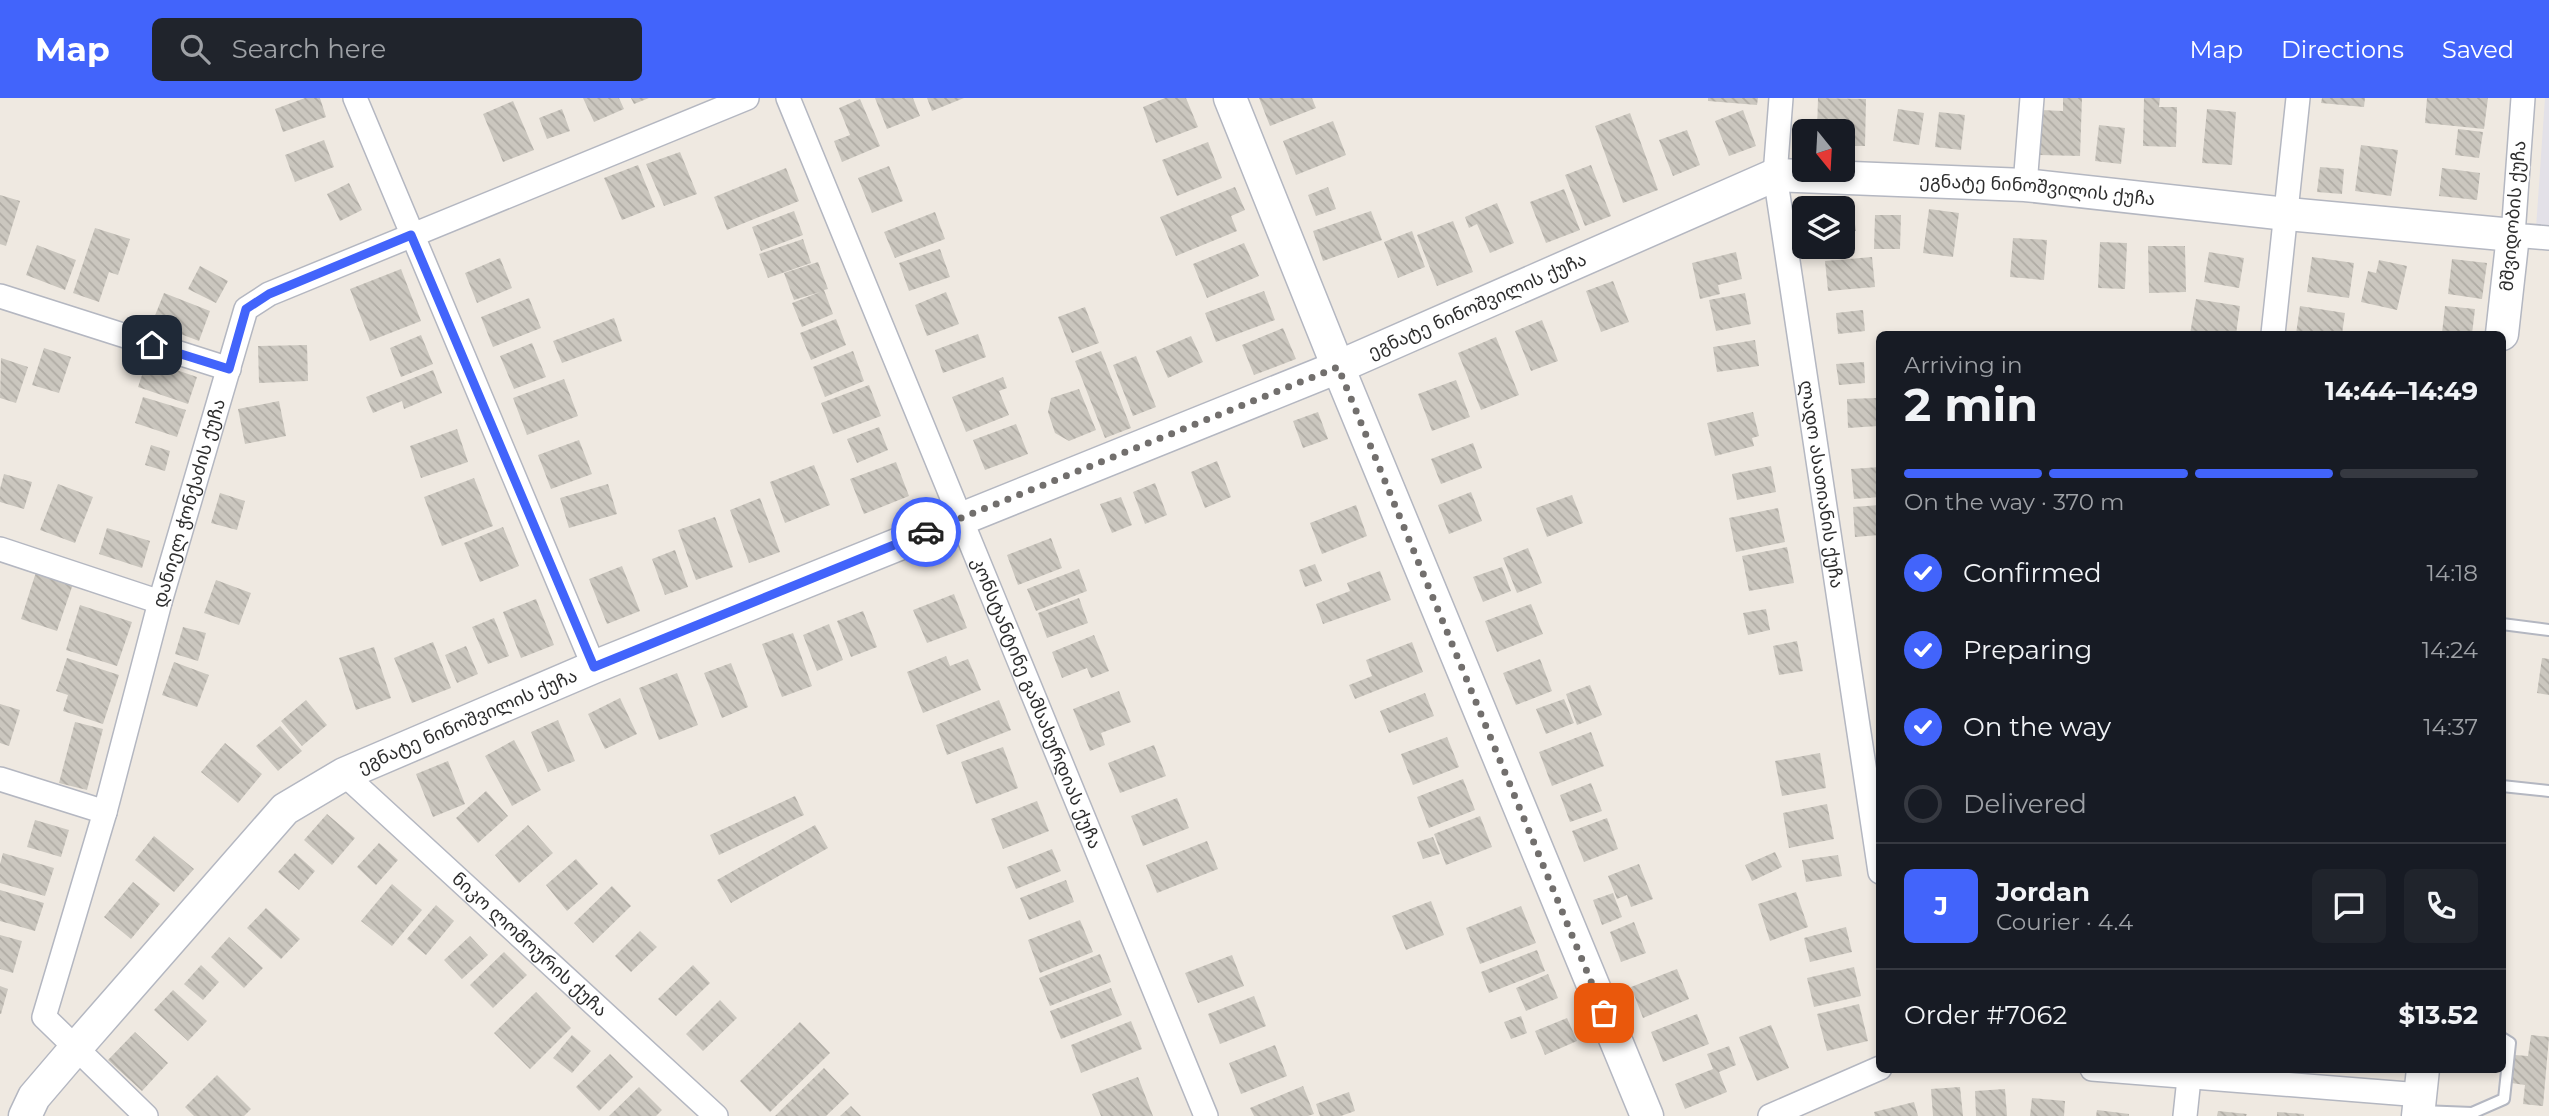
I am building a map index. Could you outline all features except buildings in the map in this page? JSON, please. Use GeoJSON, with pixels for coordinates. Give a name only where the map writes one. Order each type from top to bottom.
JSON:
{"type":"FeatureCollection","features":[{"type":"Feature","properties":{"kind":"street"},"geometry":{"type":"LineString","coordinates":[[355,98],[594,667]]}},
{"type":"Feature","properties":{"kind":"street","name":"დანიელ ჭონქაძის ქუჩა"},"geometry":{"type":"LineString","coordinates":[[75,1049],[44,1017],[105,812],[160,602],[246,309],[269,294],[747,98]]}},
{"type":"Feature","properties":{"kind":"street","name":"კონსტანტინე გამსახურდიას ქუჩა"},"geometry":{"type":"LineString","coordinates":[[788,98],[1206,1116]]}},
{"type":"Feature","properties":{"kind":"street"},"geometry":{"type":"LineString","coordinates":[[1230,98],[1647,1116]]}},
{"type":"Feature","properties":{"kind":"street","name":"ლადო ასათიანის ქუჩა"},"geometry":{"type":"LineString","coordinates":[[1781,98],[1775,175],[1876,845]]}},
{"type":"Feature","properties":{"kind":"street"},"geometry":{"type":"LineString","coordinates":[[2025,185],[2032,98]]}},
{"type":"Feature","properties":{"kind":"street"},"geometry":{"type":"LineString","coordinates":[[2273,331],[2298,98]]}},
{"type":"Feature","properties":{"kind":"street","name":"მშვიდობის ქუჩა"},"geometry":{"type":"LineString","coordinates":[[2502,331],[2513,235],[2523,98]]}},
{"type":"Feature","properties":{"kind":"street","name":"ეგნატე ნინოშვილის ქუჩა"},"geometry":{"type":"LineString","coordinates":[[25,1116],[34,1097],[285,809],[344,774],[594,667],[1338,367],[1775,175],[2025,185],[2287,214],[2513,235]]}},
{"type":"Feature","properties":{"kind":"street"},"geometry":{"type":"LineString","coordinates":[[2513,235],[2549,238]]}},
{"type":"Feature","properties":{"kind":"street"},"geometry":{"type":"LineString","coordinates":[[0,296],[229,369]]}},
{"type":"Feature","properties":{"kind":"street"},"geometry":{"type":"LineString","coordinates":[[0,549],[160,602]]}},
{"type":"Feature","properties":{"kind":"street","name":"ნიკო ლომოურის ქუჩა"},"geometry":{"type":"LineString","coordinates":[[344,774],[716,1116]]}},
{"type":"Feature","properties":{"kind":"street"},"geometry":{"type":"LineString","coordinates":[[0,779],[105,812]]}},
{"type":"Feature","properties":{"kind":"street"},"geometry":{"type":"LineString","coordinates":[[75,1049],[146,1116]]}},
{"type":"Feature","properties":{"kind":"street"},"geometry":{"type":"LineString","coordinates":[[1770,1116],[1876,1070]]}},
{"type":"Feature","properties":{"kind":"street"},"geometry":{"type":"LineString","coordinates":[[2185,1116],[2190,1073],[2420,1098]]}},
{"type":"Feature","properties":{"kind":"lane"},"geometry":{"type":"LineString","coordinates":[[2506,625],[2549,630]]}},
{"type":"Feature","properties":{"kind":"lane"},"geometry":{"type":"LineString","coordinates":[[2506,786],[2549,791]]}},
{"type":"Feature","properties":{"kind":"lane"},"geometry":{"type":"LineString","coordinates":[[2420,1098],[2472,1113],[2504,1099],[2510,1043],[2506,1040]]}},
{"type":"Feature","properties":{"kind":"shaded area"},"geometry":{"type":"Polygon","coordinates":[[[2545,98],[2549,98],[2549,229],[2536,228],[2545,98]]]}},
{"type":"Feature","properties":{"kind":"way so far"},"geometry":{"type":"LineString","coordinates":[[926,532],[1338,367],[1604,1013]]}},
{"type":"Feature","properties":{"kind":"route"},"geometry":{"type":"LineString","coordinates":[[152,345],[229,369],[246,309],[269,294],[411,235],[594,667],[926,532]]}}]}
